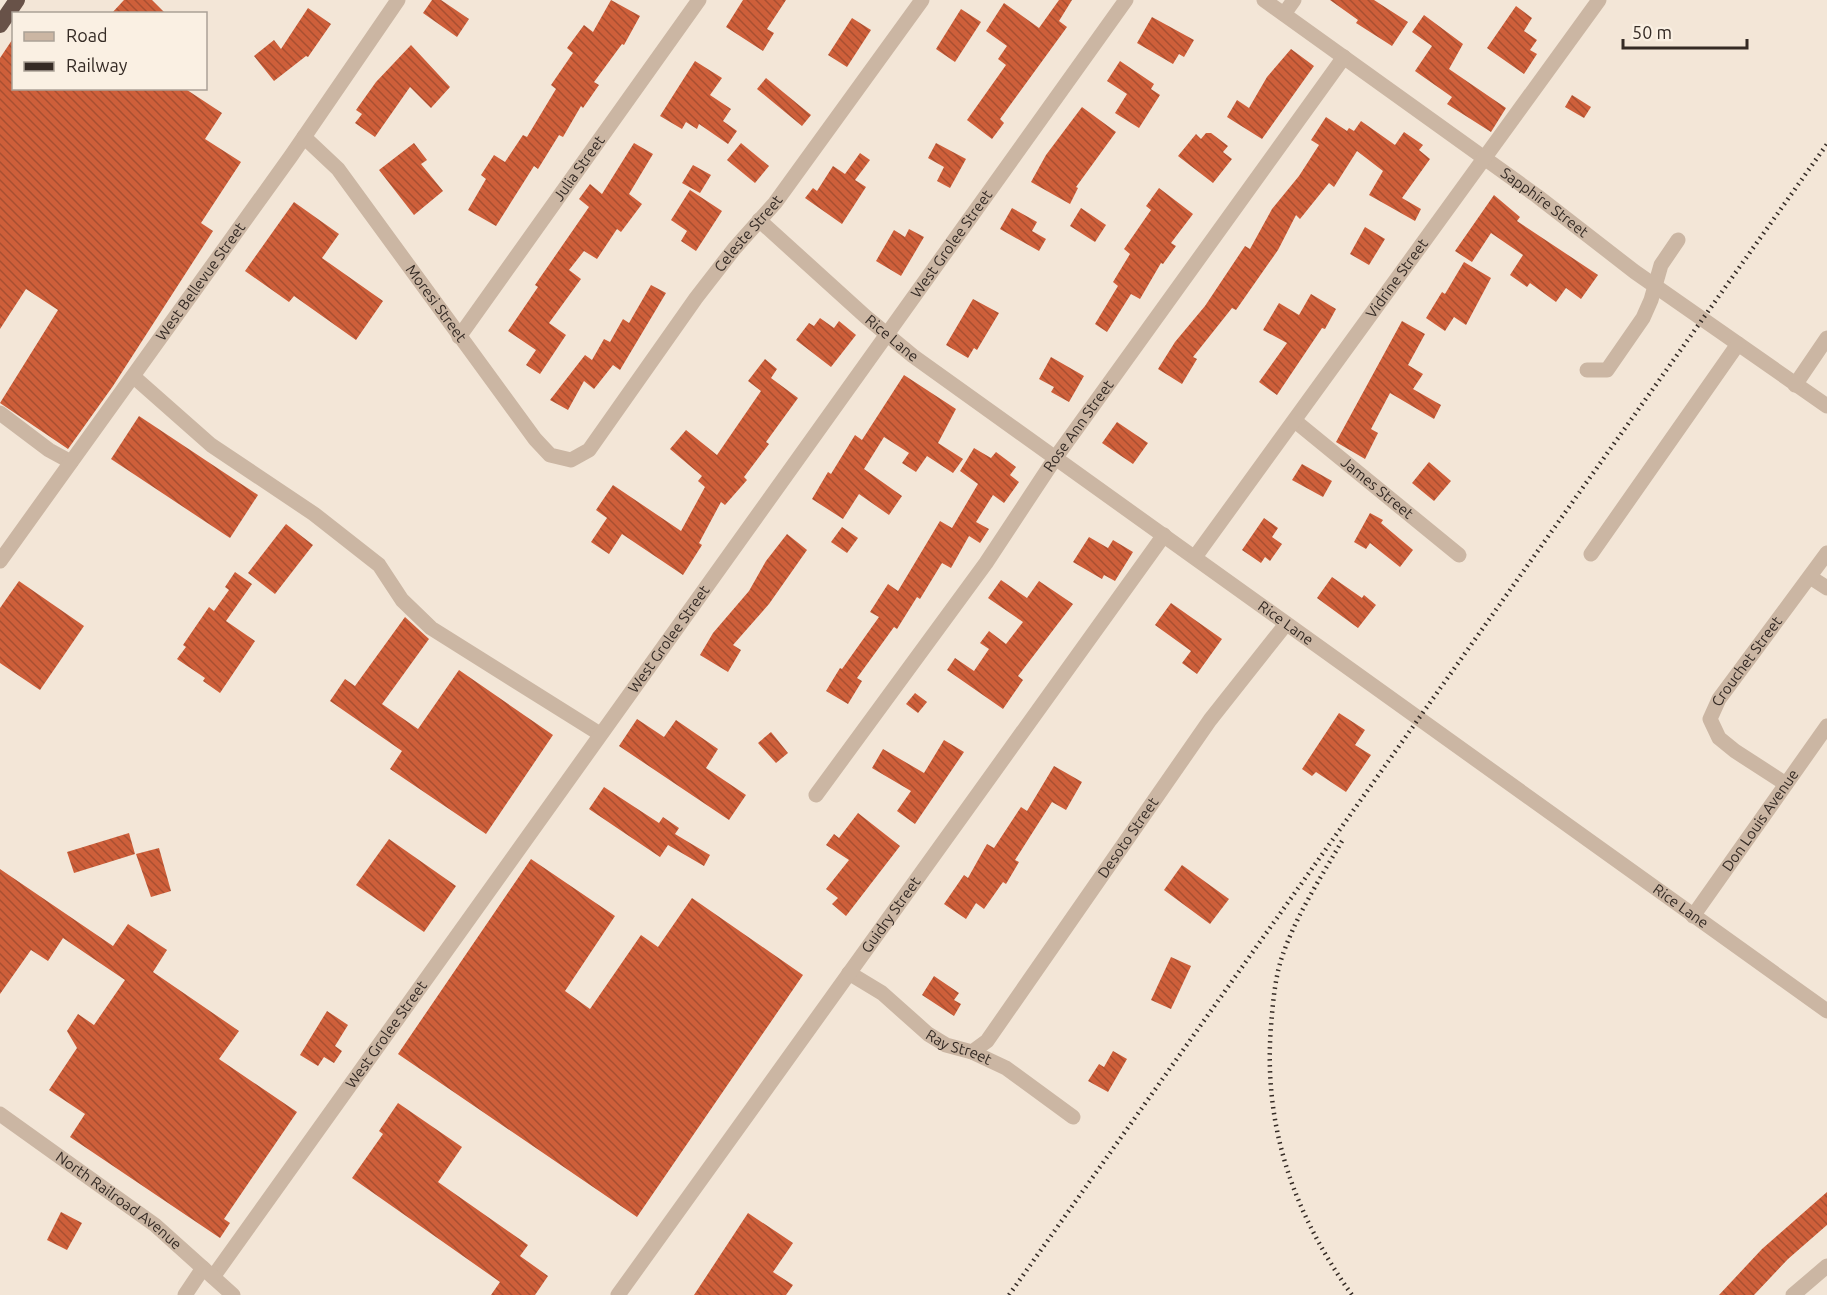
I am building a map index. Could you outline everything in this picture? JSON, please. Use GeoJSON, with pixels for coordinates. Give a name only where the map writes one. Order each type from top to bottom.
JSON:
{"type":"FeatureCollection","features":[{"type":"Feature","properties":{"kind":"highway"},"geometry":{"type":"LineString","coordinates":[[0,25],[17,0]]}},
{"type":"Feature","properties":{"kind":"street","name":"West Bellevue Street"},"geometry":{"type":"LineString","coordinates":[[0,561],[134,377],[398,0]]}},
{"type":"Feature","properties":{"kind":"street","name":"Julia Street"},"geometry":{"type":"LineString","coordinates":[[459,337],[699,0]]}},
{"type":"Feature","properties":{"kind":"street","name":"Celeste Street"},"geometry":{"type":"LineString","coordinates":[[571,460],[589,450],[696,298],[734,249],[775,203],[922,0]]}},
{"type":"Feature","properties":{"kind":"street","name":"West Grolee Street"},"geometry":{"type":"LineString","coordinates":[[185,1295],[208,1272],[600,734],[1126,0]]}},
{"type":"Feature","properties":{"kind":"street","name":"Sapphire Street"},"geometry":{"type":"LineString","coordinates":[[1264,0],[1654,284],[1827,406]]}},
{"type":"Feature","properties":{"kind":"street"},"geometry":{"type":"LineString","coordinates":[[1284,14],[1294,0]]}},
{"type":"Feature","properties":{"kind":"street","name":"Vidrine Street"},"geometry":{"type":"LineString","coordinates":[[1195,557],[1599,0]]}},
{"type":"Feature","properties":{"kind":"street","name":"Rose Ann Street"},"geometry":{"type":"LineString","coordinates":[[816,795],[987,563],[1056,457],[1344,57]]}},
{"type":"Feature","properties":{"kind":"street","name":"Moresi Street"},"geometry":{"type":"LineString","coordinates":[[304,137],[338,169],[459,337],[550,455],[571,460]]}},
{"type":"Feature","properties":{"kind":"street","name":"Rice Lane"},"geometry":{"type":"LineString","coordinates":[[759,220],[886,334],[1286,624],[1827,1011]]}},
{"type":"Feature","properties":{"kind":"street"},"geometry":{"type":"LineString","coordinates":[[1587,369],[1607,370],[1620,353],[1643,318],[1652,300],[1654,284],[1661,265],[1678,240]]}},
{"type":"Feature","properties":{"kind":"street"},"geometry":{"type":"LineString","coordinates":[[1795,385],[1827,338]]}},
{"type":"Feature","properties":{"kind":"street"},"geometry":{"type":"LineString","coordinates":[[1591,554],[1738,344]]}},
{"type":"Feature","properties":{"kind":"street"},"geometry":{"type":"LineString","coordinates":[[134,377],[211,445],[314,514],[379,566],[402,600],[431,628],[600,734]]}},
{"type":"Feature","properties":{"kind":"street"},"geometry":{"type":"LineString","coordinates":[[0,413],[49,450],[71,462]]}},
{"type":"Feature","properties":{"kind":"street","name":"James Street"},"geometry":{"type":"LineString","coordinates":[[1295,422],[1459,555]]}},
{"type":"Feature","properties":{"kind":"street","name":"Guidry Street"},"geometry":{"type":"LineString","coordinates":[[618,1295],[1164,535]]}},
{"type":"Feature","properties":{"kind":"street","name":"Crouchet Street"},"geometry":{"type":"LineString","coordinates":[[1786,784],[1719,738],[1710,719],[1719,699],[1827,553]]}},
{"type":"Feature","properties":{"kind":"street"},"geometry":{"type":"LineString","coordinates":[[1810,577],[1827,588]]}},
{"type":"Feature","properties":{"kind":"street","name":"Desoto Street"},"geometry":{"type":"LineString","coordinates":[[972,1052],[987,1041],[1234,686],[1286,624]]}},
{"type":"Feature","properties":{"kind":"street","name":"Don Louis Avenue"},"geometry":{"type":"LineString","coordinates":[[1693,916],[1827,726]]}},
{"type":"Feature","properties":{"kind":"street","name":"Ray Street"},"geometry":{"type":"LineString","coordinates":[[849,973],[882,993],[928,1034],[946,1045],[972,1052],[1006,1068],[1073,1117]]}},
{"type":"Feature","properties":{"kind":"street","name":"North Railroad Avenue"},"geometry":{"type":"LineString","coordinates":[[0,1114],[155,1225],[233,1295]]}},
{"type":"Feature","properties":{"kind":"street"},"geometry":{"type":"LineString","coordinates":[[1793,1295],[1827,1266]]}},
{"type":"Feature","properties":{"kind":"building"},"geometry":{"type":"Polygon","coordinates":[[[124,0],[152,0],[164,12],[113,12],[124,0]]]}},
{"type":"Feature","properties":{"kind":"building"},"geometry":{"type":"Polygon","coordinates":[[[432,0],[441,0],[469,19],[457,37],[423,13],[432,0]]]}},
{"type":"Feature","properties":{"kind":"building"},"geometry":{"type":"Polygon","coordinates":[[[611,0],[640,16],[624,45],[622,44],[594,82],[599,85],[583,108],[581,106],[563,137],[559,135],[538,169],[534,166],[496,226],[468,210],[486,179],[481,175],[494,155],[505,162],[523,135],[527,137],[556,89],[551,85],[573,53],[567,48],[584,25],[593,32],[611,0]]]}},
{"type":"Feature","properties":{"kind":"building"},"geometry":{"type":"Polygon","coordinates":[[[743,0],[786,0],[767,29],[774,33],[763,51],[726,27],[743,0]]]}},
{"type":"Feature","properties":{"kind":"building"},"geometry":{"type":"Polygon","coordinates":[[[1059,0],[1072,0],[1059,21],[1067,27],[1000,119],[1004,123],[992,139],[967,120],[1006,65],[998,59],[1007,46],[986,31],[1004,3],[1039,28],[1059,0]]]}},
{"type":"Feature","properties":{"kind":"building"},"geometry":{"type":"Polygon","coordinates":[[[1330,0],[1374,0],[1408,22],[1392,46],[1356,23],[1358,20],[1330,0]]]}},
{"type":"Feature","properties":{"kind":"building"},"geometry":{"type":"Polygon","coordinates":[[[1516,6],[1532,18],[1524,31],[1537,40],[1530,50],[1537,54],[1524,74],[1487,48],[1516,6]]]}},
{"type":"Feature","properties":{"kind":"building"},"geometry":{"type":"Polygon","coordinates":[[[308,8],[331,24],[308,57],[306,56],[274,81],[254,56],[274,40],[281,49],[308,8]]]}},
{"type":"Feature","properties":{"kind":"building"},"geometry":{"type":"Polygon","coordinates":[[[961,9],[981,22],[955,62],[936,49],[961,9]]]}},
{"type":"Feature","properties":{"kind":"building"},"geometry":{"type":"Polygon","coordinates":[[[1424,15],[1463,44],[1449,69],[1506,108],[1491,132],[1447,104],[1452,97],[1415,71],[1432,46],[1412,32],[1424,15]]]}},
{"type":"Feature","properties":{"kind":"building"},"geometry":{"type":"Polygon","coordinates":[[[1152,17],[1194,40],[1184,57],[1179,54],[1173,64],[1137,43],[1152,17]]]}},
{"type":"Feature","properties":{"kind":"building"},"geometry":{"type":"Polygon","coordinates":[[[852,18],[871,30],[847,67],[828,55],[852,18]]]}},
{"type":"Feature","properties":{"kind":"building"},"geometry":{"type":"Polygon","coordinates":[[[12,40],[12,90],[187,90],[222,113],[205,139],[241,162],[201,223],[213,231],[113,386],[68,449],[0,403],[58,310],[26,289],[0,329],[0,58],[12,40]]]}},
{"type":"Feature","properties":{"kind":"building"},"geometry":{"type":"Polygon","coordinates":[[[411,45],[450,87],[431,108],[410,87],[375,137],[355,123],[362,114],[356,110],[376,82],[411,45]]]}},
{"type":"Feature","properties":{"kind":"building"},"geometry":{"type":"Polygon","coordinates":[[[1291,49],[1314,66],[1262,139],[1227,117],[1237,100],[1249,108],[1267,77],[1291,49]]]}},
{"type":"Feature","properties":{"kind":"building"},"geometry":{"type":"Polygon","coordinates":[[[695,61],[722,78],[710,95],[731,109],[723,121],[737,131],[728,144],[699,124],[697,129],[686,122],[682,129],[660,116],[695,61]]]}},
{"type":"Feature","properties":{"kind":"building"},"geometry":{"type":"Polygon","coordinates":[[[1120,61],[1154,84],[1151,89],[1160,95],[1139,128],[1115,113],[1127,94],[1107,81],[1120,61]]]}},
{"type":"Feature","properties":{"kind":"building"},"geometry":{"type":"Polygon","coordinates":[[[766,78],[811,115],[802,126],[757,89],[766,78]]]}},
{"type":"Feature","properties":{"kind":"building"},"geometry":{"type":"Polygon","coordinates":[[[1572,95],[1591,107],[1584,118],[1565,107],[1572,95]]]}},
{"type":"Feature","properties":{"kind":"building"},"geometry":{"type":"Polygon","coordinates":[[[1082,107],[1116,132],[1076,187],[1078,188],[1070,204],[1031,182],[1046,155],[1082,107]]]}},
{"type":"Feature","properties":{"kind":"building"},"geometry":{"type":"Polygon","coordinates":[[[1326,117],[1347,131],[1349,128],[1354,131],[1361,121],[1395,145],[1404,132],[1423,145],[1419,150],[1430,159],[1402,198],[1421,209],[1415,221],[1369,195],[1383,171],[1357,151],[1334,187],[1329,183],[1300,219],[1296,215],[1278,250],[1236,310],[1232,308],[1193,357],[1197,359],[1182,384],[1158,369],[1175,342],[1205,306],[1245,246],[1250,249],[1272,209],[1299,176],[1319,145],[1311,140],[1326,117]]]}},
{"type":"Feature","properties":{"kind":"building"},"geometry":{"type":"Polygon","coordinates":[[[1206,133],[1211,133],[1228,146],[1223,152],[1232,159],[1213,183],[1178,156],[1196,134],[1201,139],[1206,133]]]}},
{"type":"Feature","properties":{"kind":"building"},"geometry":{"type":"Polygon","coordinates":[[[414,143],[427,160],[421,164],[443,191],[414,215],[379,170],[414,143]]]}},
{"type":"Feature","properties":{"kind":"building"},"geometry":{"type":"Polygon","coordinates":[[[634,143],[653,154],[629,194],[642,204],[621,232],[617,229],[597,259],[584,251],[569,270],[581,279],[549,323],[566,335],[540,374],[526,365],[536,350],[508,331],[538,287],[535,285],[589,207],[579,199],[590,184],[602,194],[634,143]]]}},
{"type":"Feature","properties":{"kind":"building"},"geometry":{"type":"Polygon","coordinates":[[[741,143],[769,166],[755,183],[727,160],[741,143]]]}},
{"type":"Feature","properties":{"kind":"building"},"geometry":{"type":"Polygon","coordinates":[[[936,143],[966,159],[950,188],[937,181],[944,167],[928,158],[936,143]]]}},
{"type":"Feature","properties":{"kind":"building"},"geometry":{"type":"Polygon","coordinates":[[[860,153],[870,160],[855,180],[866,187],[842,224],[805,198],[813,188],[817,191],[833,166],[845,174],[860,153]]]}},
{"type":"Feature","properties":{"kind":"building"},"geometry":{"type":"Polygon","coordinates":[[[693,165],[711,175],[700,193],[682,183],[693,165]]]}},
{"type":"Feature","properties":{"kind":"building"},"geometry":{"type":"Polygon","coordinates":[[[1159,188],[1193,214],[1171,243],[1176,246],[1163,264],[1161,263],[1140,299],[1131,294],[1107,332],[1095,324],[1118,286],[1113,282],[1130,254],[1124,249],[1151,210],[1146,206],[1159,188]]]}},
{"type":"Feature","properties":{"kind":"building"},"geometry":{"type":"Polygon","coordinates":[[[690,190],[722,211],[696,251],[681,241],[687,231],[671,220],[690,190]]]}},
{"type":"Feature","properties":{"kind":"building"},"geometry":{"type":"Polygon","coordinates":[[[1494,195],[1520,217],[1517,221],[1598,275],[1581,299],[1566,288],[1556,302],[1530,283],[1527,287],[1510,275],[1523,255],[1491,233],[1472,262],[1455,251],[1494,195]]]}},
{"type":"Feature","properties":{"kind":"building"},"geometry":{"type":"Polygon","coordinates":[[[294,202],[339,234],[322,258],[383,301],[356,340],[294,296],[289,302],[245,271],[294,202]]]}},
{"type":"Feature","properties":{"kind":"building"},"geometry":{"type":"Polygon","coordinates":[[[1012,208],[1037,222],[1032,231],[1046,239],[1039,251],[1000,229],[1012,208]]]}},
{"type":"Feature","properties":{"kind":"building"},"geometry":{"type":"Polygon","coordinates":[[[1081,208],[1106,225],[1095,242],[1070,226],[1081,208]]]}},
{"type":"Feature","properties":{"kind":"building"},"geometry":{"type":"Polygon","coordinates":[[[1365,227],[1385,239],[1369,265],[1350,254],[1365,227]]]}},
{"type":"Feature","properties":{"kind":"building"},"geometry":{"type":"Polygon","coordinates":[[[909,229],[924,237],[901,276],[876,261],[894,230],[905,237],[909,229]]]}},
{"type":"Feature","properties":{"kind":"building"},"geometry":{"type":"Polygon","coordinates":[[[1464,262],[1491,278],[1466,325],[1454,317],[1445,331],[1426,318],[1442,292],[1445,294],[1464,262]]]}},
{"type":"Feature","properties":{"kind":"building"},"geometry":{"type":"Polygon","coordinates":[[[651,285],[666,293],[620,370],[613,365],[594,389],[584,381],[568,410],[550,400],[585,355],[592,360],[604,339],[610,342],[623,319],[629,323],[651,285]]]}},
{"type":"Feature","properties":{"kind":"building"},"geometry":{"type":"Polygon","coordinates":[[[1311,294],[1336,309],[1325,329],[1322,328],[1277,395],[1259,382],[1287,343],[1263,330],[1279,303],[1299,315],[1311,294]]]}},
{"type":"Feature","properties":{"kind":"building"},"geometry":{"type":"Polygon","coordinates":[[[973,299],[999,313],[977,350],[974,348],[968,358],[946,345],[973,299]]]}},
{"type":"Feature","properties":{"kind":"building"},"geometry":{"type":"Polygon","coordinates":[[[820,318],[834,328],[839,321],[856,335],[831,367],[796,340],[809,323],[814,326],[820,318]]]}},
{"type":"Feature","properties":{"kind":"building"},"geometry":{"type":"Polygon","coordinates":[[[1402,321],[1425,334],[1408,365],[1423,374],[1413,389],[1441,405],[1434,419],[1390,393],[1371,429],[1378,433],[1365,459],[1336,442],[1402,321]]]}},
{"type":"Feature","properties":{"kind":"building"},"geometry":{"type":"Polygon","coordinates":[[[1051,357],[1084,376],[1069,402],[1051,392],[1054,387],[1039,379],[1051,357]]]}},
{"type":"Feature","properties":{"kind":"building"},"geometry":{"type":"Polygon","coordinates":[[[765,359],[777,369],[771,378],[798,398],[766,442],[769,444],[744,477],[747,480],[725,505],[721,502],[699,543],[702,545],[683,575],[622,534],[609,554],[591,542],[607,518],[596,510],[613,485],[681,531],[705,487],[698,481],[702,476],[670,449],[686,430],[717,455],[761,391],[748,381],[765,359]]]}},
{"type":"Feature","properties":{"kind":"building"},"geometry":{"type":"Polygon","coordinates":[[[904,375],[956,409],[938,443],[963,459],[953,473],[927,456],[916,472],[902,463],[909,453],[884,437],[864,469],[902,496],[889,515],[859,494],[843,519],[812,499],[828,472],[831,474],[855,435],[862,440],[904,375]]]}},
{"type":"Feature","properties":{"kind":"building"},"geometry":{"type":"Polygon","coordinates":[[[139,416],[258,495],[230,538],[111,459],[139,416]]]}},
{"type":"Feature","properties":{"kind":"building"},"geometry":{"type":"Polygon","coordinates":[[[1117,422],[1148,443],[1133,464],[1102,443],[1117,422]]]}},
{"type":"Feature","properties":{"kind":"building"},"geometry":{"type":"Polygon","coordinates":[[[974,448],[991,458],[996,452],[1016,467],[1010,475],[1019,482],[1004,503],[993,495],[976,522],[989,529],[980,543],[969,536],[951,568],[942,563],[920,599],[917,597],[897,629],[894,627],[857,678],[862,681],[848,704],[826,691],[840,668],[842,669],[879,617],[870,612],[888,584],[898,591],[940,521],[952,528],[978,484],[960,471],[974,448]]]}},
{"type":"Feature","properties":{"kind":"building"},"geometry":{"type":"Polygon","coordinates":[[[1429,462],[1451,481],[1434,501],[1412,483],[1429,462]]]}},
{"type":"Feature","properties":{"kind":"building"},"geometry":{"type":"Polygon","coordinates":[[[1302,464],[1332,481],[1323,497],[1292,480],[1302,464]]]}},
{"type":"Feature","properties":{"kind":"building"},"geometry":{"type":"Polygon","coordinates":[[[1370,513],[1383,520],[1381,523],[1413,550],[1400,567],[1370,543],[1366,549],[1354,542],[1370,513]]]}},
{"type":"Feature","properties":{"kind":"building"},"geometry":{"type":"Polygon","coordinates":[[[1264,518],[1278,528],[1272,537],[1282,544],[1270,561],[1265,557],[1261,563],[1242,550],[1264,518]]]}},
{"type":"Feature","properties":{"kind":"building"},"geometry":{"type":"Polygon","coordinates":[[[286,524],[313,545],[275,594],[248,573],[286,524]]]}},
{"type":"Feature","properties":{"kind":"building"},"geometry":{"type":"Polygon","coordinates":[[[842,527],[858,538],[847,553],[831,542],[842,527]]]}},
{"type":"Feature","properties":{"kind":"building"},"geometry":{"type":"Polygon","coordinates":[[[787,534],[807,550],[769,604],[733,645],[741,650],[728,672],[700,655],[713,633],[749,591],[766,561],[787,534]]]}},
{"type":"Feature","properties":{"kind":"building"},"geometry":{"type":"Polygon","coordinates":[[[1089,537],[1108,548],[1113,540],[1133,552],[1115,581],[1104,575],[1102,579],[1073,562],[1089,537]]]}},
{"type":"Feature","properties":{"kind":"building"},"geometry":{"type":"Polygon","coordinates":[[[235,572],[252,584],[226,621],[255,641],[220,693],[203,681],[205,678],[177,659],[186,647],[183,645],[209,607],[214,611],[229,590],[225,587],[235,572]]]}},
{"type":"Feature","properties":{"kind":"building"},"geometry":{"type":"Polygon","coordinates":[[[1332,577],[1362,598],[1364,595],[1376,605],[1358,628],[1317,598],[1332,577]]]}},
{"type":"Feature","properties":{"kind":"building"},"geometry":{"type":"Polygon","coordinates":[[[1001,580],[1027,598],[1039,581],[1073,604],[1018,676],[1023,680],[1003,709],[947,670],[955,658],[974,671],[989,649],[980,643],[989,631],[1006,644],[1023,622],[988,598],[1001,580]]]}},
{"type":"Feature","properties":{"kind":"building"},"geometry":{"type":"Polygon","coordinates":[[[19,581],[84,626],[40,690],[0,663],[0,608],[19,581]]]}},
{"type":"Feature","properties":{"kind":"building"},"geometry":{"type":"Polygon","coordinates":[[[1171,603],[1222,639],[1197,674],[1182,663],[1191,651],[1155,625],[1171,603]]]}},
{"type":"Feature","properties":{"kind":"building"},"geometry":{"type":"Polygon","coordinates":[[[405,617],[429,639],[382,704],[418,729],[459,670],[553,735],[486,834],[390,769],[402,751],[330,701],[345,679],[355,686],[405,617]]]}},
{"type":"Feature","properties":{"kind":"building"},"geometry":{"type":"Polygon","coordinates":[[[915,693],[927,702],[918,713],[906,704],[915,693]]]}},
{"type":"Feature","properties":{"kind":"building"},"geometry":{"type":"Polygon","coordinates":[[[1339,713],[1365,730],[1355,745],[1371,755],[1346,792],[1316,772],[1312,776],[1302,769],[1339,713]]]}},
{"type":"Feature","properties":{"kind":"building"},"geometry":{"type":"Polygon","coordinates":[[[637,719],[664,737],[676,720],[718,749],[706,768],[746,795],[729,820],[619,746],[637,719]]]}},
{"type":"Feature","properties":{"kind":"building"},"geometry":{"type":"Polygon","coordinates":[[[771,732],[788,753],[776,763],[758,743],[771,732]]]}},
{"type":"Feature","properties":{"kind":"building"},"geometry":{"type":"Polygon","coordinates":[[[944,740],[964,752],[915,824],[897,811],[911,791],[872,768],[883,749],[924,773],[944,740]]]}},
{"type":"Feature","properties":{"kind":"building"},"geometry":{"type":"Polygon","coordinates":[[[1054,766],[1082,782],[1066,810],[1052,802],[1015,860],[1019,862],[1006,884],[1003,882],[984,909],[976,903],[966,919],[944,904],[964,875],[968,878],[987,844],[994,848],[1021,807],[1027,811],[1054,766]]]}},
{"type":"Feature","properties":{"kind":"building"},"geometry":{"type":"Polygon","coordinates":[[[604,787],[659,823],[663,817],[679,828],[675,834],[710,855],[704,866],[668,845],[660,857],[589,809],[604,787]]]}},
{"type":"Feature","properties":{"kind":"building"},"geometry":{"type":"Polygon","coordinates":[[[858,813],[900,846],[846,916],[832,904],[838,898],[826,889],[849,860],[826,845],[834,834],[839,838],[858,813]]]}},
{"type":"Feature","properties":{"kind":"building"},"geometry":{"type":"Polygon","coordinates":[[[129,833],[135,854],[74,873],[67,852],[129,833]]]}},
{"type":"Feature","properties":{"kind":"building"},"geometry":{"type":"Polygon","coordinates":[[[389,839],[456,886],[424,932],[356,885],[389,839]]]}},
{"type":"Feature","properties":{"kind":"building"},"geometry":{"type":"Polygon","coordinates":[[[159,848],[171,891],[151,897],[136,854],[159,848]]]}},
{"type":"Feature","properties":{"kind":"building"},"geometry":{"type":"Polygon","coordinates":[[[531,859],[615,916],[565,991],[590,1009],[641,935],[658,947],[692,898],[803,975],[637,1217],[398,1054],[531,859]]]}},
{"type":"Feature","properties":{"kind":"building"},"geometry":{"type":"Polygon","coordinates":[[[1182,865],[1229,899],[1210,924],[1164,890],[1182,865]]]}},
{"type":"Feature","properties":{"kind":"building"},"geometry":{"type":"Polygon","coordinates":[[[0,869],[113,946],[128,924],[167,950],[153,972],[239,1031],[219,1059],[297,1112],[224,1219],[230,1223],[220,1238],[70,1137],[85,1114],[49,1090],[77,1048],[67,1031],[78,1014],[94,1025],[125,980],[63,938],[48,961],[31,950],[0,994],[0,869]]]}},
{"type":"Feature","properties":{"kind":"building"},"geometry":{"type":"Polygon","coordinates":[[[1171,957],[1191,966],[1171,1009],[1151,1000],[1171,957]]]}},
{"type":"Feature","properties":{"kind":"building"},"geometry":{"type":"Polygon","coordinates":[[[934,976],[959,993],[954,1000],[961,1004],[954,1016],[922,995],[934,976]]]}},
{"type":"Feature","properties":{"kind":"building"},"geometry":{"type":"Polygon","coordinates":[[[327,1011],[348,1025],[335,1046],[342,1051],[334,1063],[324,1057],[318,1066],[300,1055],[327,1011]]]}},
{"type":"Feature","properties":{"kind":"building"},"geometry":{"type":"Polygon","coordinates":[[[1113,1051],[1127,1059],[1108,1092],[1088,1081],[1099,1064],[1104,1067],[1113,1051]]]}},
{"type":"Feature","properties":{"kind":"building"},"geometry":{"type":"Polygon","coordinates":[[[398,1103],[462,1147],[438,1182],[528,1245],[520,1256],[548,1276],[535,1295],[491,1295],[500,1282],[352,1178],[383,1134],[379,1131],[398,1103]]]}},
{"type":"Feature","properties":{"kind":"building"},"geometry":{"type":"Polygon","coordinates":[[[1827,1192],[1827,1225],[1788,1259],[1754,1295],[1719,1295],[1762,1249],[1827,1192]]]}},
{"type":"Feature","properties":{"kind":"building"},"geometry":{"type":"Polygon","coordinates":[[[61,1212],[82,1223],[67,1250],[47,1240],[61,1212]]]}},
{"type":"Feature","properties":{"kind":"building"},"geometry":{"type":"Polygon","coordinates":[[[748,1213],[793,1243],[773,1272],[793,1285],[786,1295],[694,1295],[748,1213]]]}},
{"type":"Feature","properties":{"kind":"railway"},"geometry":{"type":"LineString","coordinates":[[1009,1295],[1827,144]]}},
{"type":"Feature","properties":{"kind":"railway"},"geometry":{"type":"LineString","coordinates":[[1342,841],[1302,910],[1283,954],[1274,998],[1270,1063],[1272,1099],[1287,1168],[1314,1233],[1352,1295]]}}]}
